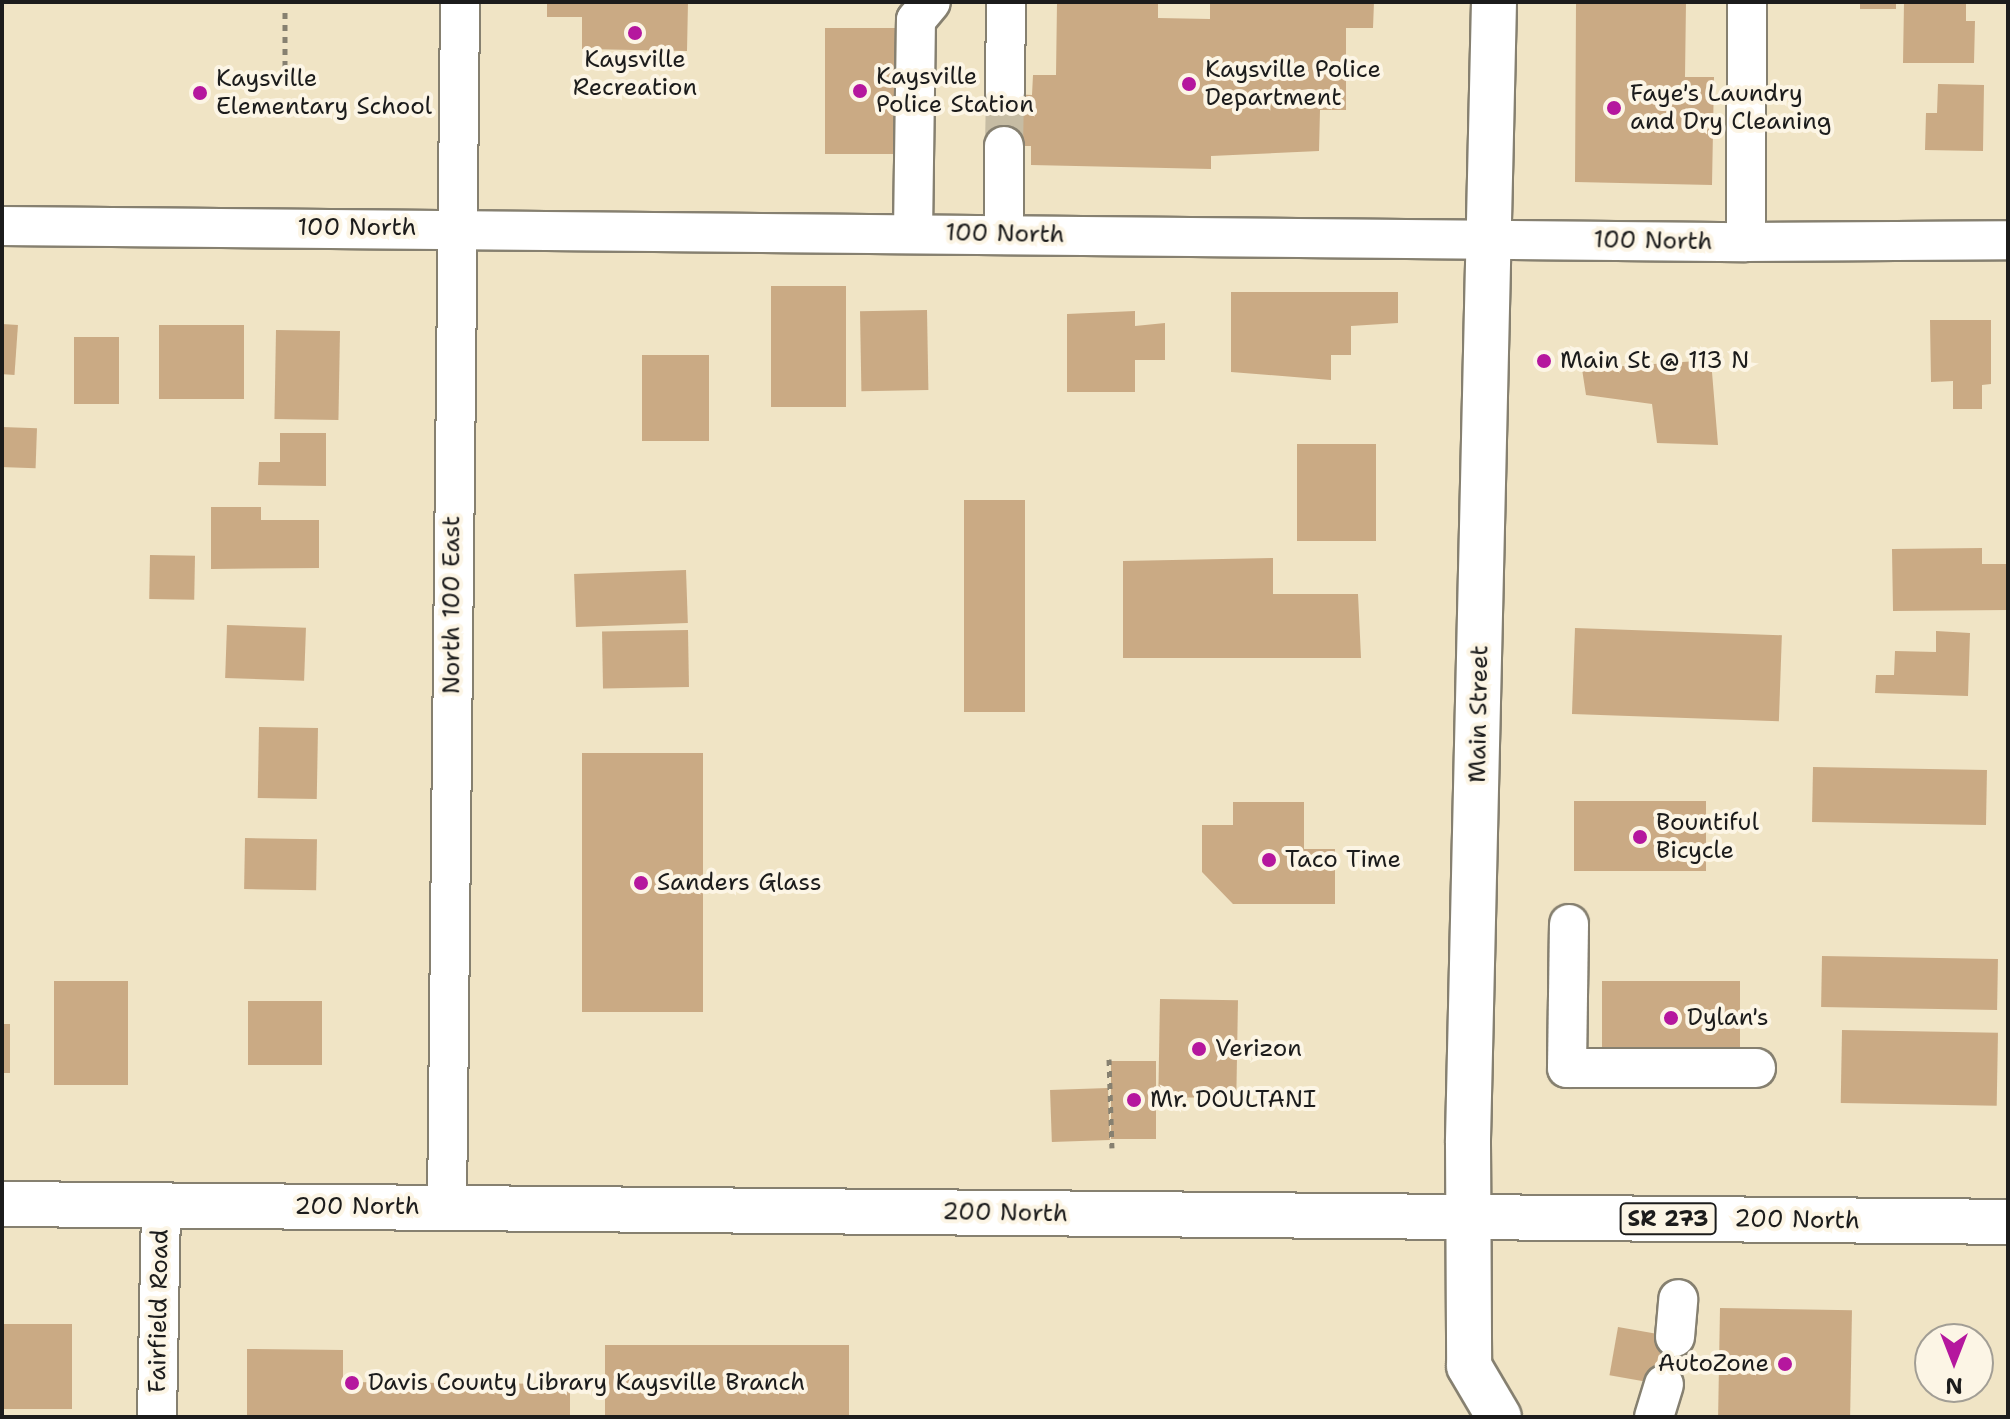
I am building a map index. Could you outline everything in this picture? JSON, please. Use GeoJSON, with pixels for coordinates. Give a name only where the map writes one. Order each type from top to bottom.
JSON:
{"type":"FeatureCollection","features":[{"type":"Feature","properties":{"kind":"main road","name":"Main Street"},"geometry":{"type":"LineString","coordinates":[[1494,2],[1468,1217],[1469,1366],[1499,1417]]}},
{"type":"Feature","properties":{"kind":"main road","name":"200 North"},"geometry":{"type":"LineString","coordinates":[[2,1204],[2008,1222]]}},
{"type":"Feature","properties":{"kind":"street","name":"North 100 East"},"geometry":{"type":"LineString","coordinates":[[447,1208],[460,2]]}},
{"type":"Feature","properties":{"kind":"street"},"geometry":{"type":"LineString","coordinates":[[913,233],[916,20],[931,2]]}},
{"type":"Feature","properties":{"kind":"street"},"geometry":{"type":"LineString","coordinates":[[1005,93],[1006,2]]}},
{"type":"Feature","properties":{"kind":"street"},"geometry":{"type":"LineString","coordinates":[[1746,242],[1747,2]]}},
{"type":"Feature","properties":{"kind":"street"},"geometry":{"type":"LineString","coordinates":[[1004,146],[1004,234]]}},
{"type":"Feature","properties":{"kind":"street","name":"100 North"},"geometry":{"type":"LineString","coordinates":[[2,226],[1746,242],[2008,240]]}},
{"type":"Feature","properties":{"kind":"street"},"geometry":{"type":"LineString","coordinates":[[1569,924],[1567,1068],[1756,1068]]}},
{"type":"Feature","properties":{"kind":"street","name":"Fairfield Road"},"geometry":{"type":"LineString","coordinates":[[157,1417],[161,1206]]}},
{"type":"Feature","properties":{"kind":"street"},"geometry":{"type":"LineString","coordinates":[[1675,1337],[1678,1299]]}},
{"type":"Feature","properties":{"kind":"path"},"geometry":{"type":"LineString","coordinates":[[285,12],[285,78]]}},
{"type":"Feature","properties":{"kind":"path"},"geometry":{"type":"LineString","coordinates":[[1109,1059],[1112,1148]]}},
{"type":"Feature","properties":{"kind":"building","name":"Kaysville Recreation"},"geometry":{"type":"Polygon","coordinates":[[[547,2],[688,2],[687,51],[582,49],[582,17],[547,17],[547,2]]]}},
{"type":"Feature","properties":{"kind":"building","name":"Kaysville Police Department"},"geometry":{"type":"Polygon","coordinates":[[[1057,2],[1158,2],[1158,18],[1210,19],[1210,2],[1374,2],[1373,28],[1346,28],[1346,110],[1320,110],[1319,151],[1211,156],[1211,169],[1031,165],[1031,146],[991,146],[991,93],[1032,95],[1033,75],[1056,75],[1057,2]]]}},
{"type":"Feature","properties":{"kind":"building"},"geometry":{"type":"Polygon","coordinates":[[[1576,2],[1686,2],[1685,77],[1714,77],[1712,185],[1575,182],[1576,2]]]}},
{"type":"Feature","properties":{"kind":"building"},"geometry":{"type":"Polygon","coordinates":[[[1860,2],[1896,2],[1896,9],[1860,9],[1860,2]]]}},
{"type":"Feature","properties":{"kind":"building"},"geometry":{"type":"Polygon","coordinates":[[[1904,2],[1966,2],[1966,21],[1975,21],[1974,63],[1903,63],[1904,2]]]}},
{"type":"Feature","properties":{"kind":"building","name":"Kaysville Police Station"},"geometry":{"type":"Polygon","coordinates":[[[825,28],[898,28],[898,154],[825,154],[825,28]]]}},
{"type":"Feature","properties":{"kind":"building"},"geometry":{"type":"Polygon","coordinates":[[[1938,84],[1984,85],[1983,151],[1925,150],[1926,113],[1937,113],[1938,84]]]}},
{"type":"Feature","properties":{"kind":"building"},"geometry":{"type":"Polygon","coordinates":[[[771,286],[846,286],[846,407],[771,407],[771,286]]]}},
{"type":"Feature","properties":{"kind":"building"},"geometry":{"type":"Polygon","coordinates":[[[1231,292],[1398,292],[1398,323],[1351,326],[1351,355],[1331,355],[1331,380],[1231,372],[1231,292]]]}},
{"type":"Feature","properties":{"kind":"building"},"geometry":{"type":"Polygon","coordinates":[[[927,310],[928,390],[861,391],[860,311],[927,310]]]}},
{"type":"Feature","properties":{"kind":"building"},"geometry":{"type":"Polygon","coordinates":[[[1135,311],[1135,326],[1165,323],[1165,360],[1135,360],[1135,392],[1067,392],[1067,314],[1135,311]]]}},
{"type":"Feature","properties":{"kind":"building"},"geometry":{"type":"Polygon","coordinates":[[[1930,320],[1991,320],[1991,384],[1982,385],[1982,409],[1953,409],[1953,381],[1931,382],[1930,320]]]}},
{"type":"Feature","properties":{"kind":"building"},"geometry":{"type":"Polygon","coordinates":[[[2,324],[18,325],[14,375],[2,374],[2,324]]]}},
{"type":"Feature","properties":{"kind":"building"},"geometry":{"type":"Polygon","coordinates":[[[159,325],[244,325],[244,399],[159,399],[159,325]]]}},
{"type":"Feature","properties":{"kind":"building"},"geometry":{"type":"Polygon","coordinates":[[[276,330],[340,331],[338,420],[274,419],[276,330]]]}},
{"type":"Feature","properties":{"kind":"building"},"geometry":{"type":"Polygon","coordinates":[[[74,337],[119,337],[119,404],[74,404],[74,337]]]}},
{"type":"Feature","properties":{"kind":"building"},"geometry":{"type":"Polygon","coordinates":[[[642,355],[709,355],[709,441],[642,441],[642,355]]]}},
{"type":"Feature","properties":{"kind":"building"},"geometry":{"type":"Polygon","coordinates":[[[1711,360],[1718,445],[1657,443],[1652,404],[1586,395],[1582,369],[1711,360]]]}},
{"type":"Feature","properties":{"kind":"building"},"geometry":{"type":"Polygon","coordinates":[[[2,427],[37,428],[36,468],[2,467],[2,427]]]}},
{"type":"Feature","properties":{"kind":"building"},"geometry":{"type":"Polygon","coordinates":[[[280,433],[326,433],[326,486],[258,485],[259,462],[280,462],[280,433]]]}},
{"type":"Feature","properties":{"kind":"building"},"geometry":{"type":"Polygon","coordinates":[[[1297,444],[1376,444],[1376,541],[1297,541],[1297,444]]]}},
{"type":"Feature","properties":{"kind":"building"},"geometry":{"type":"Polygon","coordinates":[[[964,500],[1025,500],[1025,712],[964,712],[964,500]]]}},
{"type":"Feature","properties":{"kind":"building"},"geometry":{"type":"Polygon","coordinates":[[[211,507],[261,507],[261,520],[319,520],[319,568],[211,569],[211,507]]]}},
{"type":"Feature","properties":{"kind":"building"},"geometry":{"type":"Polygon","coordinates":[[[1982,548],[1982,564],[2008,564],[2008,610],[1893,611],[1892,549],[1982,548]]]}},
{"type":"Feature","properties":{"kind":"building"},"geometry":{"type":"Polygon","coordinates":[[[150,555],[195,556],[194,600],[149,599],[150,555]]]}},
{"type":"Feature","properties":{"kind":"building"},"geometry":{"type":"Polygon","coordinates":[[[1273,558],[1273,594],[1358,594],[1361,658],[1123,658],[1123,561],[1273,558]]]}},
{"type":"Feature","properties":{"kind":"building"},"geometry":{"type":"Polygon","coordinates":[[[686,570],[688,623],[576,627],[574,574],[686,570]]]}},
{"type":"Feature","properties":{"kind":"building"},"geometry":{"type":"Polygon","coordinates":[[[227,625],[306,628],[304,681],[225,678],[227,625]]]}},
{"type":"Feature","properties":{"kind":"building"},"geometry":{"type":"Polygon","coordinates":[[[1575,628],[1782,635],[1779,721],[1572,714],[1575,628]]]}},
{"type":"Feature","properties":{"kind":"building"},"geometry":{"type":"Polygon","coordinates":[[[688,630],[689,687],[603,688],[602,632],[688,630]]]}},
{"type":"Feature","properties":{"kind":"building"},"geometry":{"type":"Polygon","coordinates":[[[1936,631],[1970,633],[1968,696],[1875,693],[1876,675],[1894,675],[1895,651],[1936,652],[1936,631]]]}},
{"type":"Feature","properties":{"kind":"building"},"geometry":{"type":"Polygon","coordinates":[[[259,727],[318,728],[317,799],[258,798],[259,727]]]}},
{"type":"Feature","properties":{"kind":"building","name":"Sanders Glass"},"geometry":{"type":"Polygon","coordinates":[[[582,753],[703,753],[703,1012],[582,1012],[582,753]]]}},
{"type":"Feature","properties":{"kind":"building"},"geometry":{"type":"Polygon","coordinates":[[[1813,767],[1987,770],[1986,825],[1812,822],[1813,767]]]}},
{"type":"Feature","properties":{"kind":"building","name":"Bountiful Bicycle"},"geometry":{"type":"Polygon","coordinates":[[[1574,801],[1706,801],[1706,871],[1574,871],[1574,801]]]}},
{"type":"Feature","properties":{"kind":"building","name":"Taco Time"},"geometry":{"type":"Polygon","coordinates":[[[1233,802],[1304,802],[1304,849],[1335,849],[1335,904],[1233,904],[1202,872],[1202,825],[1233,825],[1233,802]]]}},
{"type":"Feature","properties":{"kind":"building"},"geometry":{"type":"Polygon","coordinates":[[[245,838],[317,839],[316,890],[244,889],[245,838]]]}},
{"type":"Feature","properties":{"kind":"building"},"geometry":{"type":"Polygon","coordinates":[[[1822,956],[1998,959],[1997,1010],[1821,1007],[1822,956]]]}},
{"type":"Feature","properties":{"kind":"building"},"geometry":{"type":"Polygon","coordinates":[[[54,981],[128,981],[128,1085],[54,1085],[54,981]]]}},
{"type":"Feature","properties":{"kind":"building","name":"Dylan's"},"geometry":{"type":"Polygon","coordinates":[[[1602,981],[1740,981],[1740,1055],[1602,1055],[1602,981]]]}},
{"type":"Feature","properties":{"kind":"building","name":"Verizon"},"geometry":{"type":"Polygon","coordinates":[[[1160,999],[1238,1000],[1236,1098],[1158,1097],[1160,999]]]}},
{"type":"Feature","properties":{"kind":"building"},"geometry":{"type":"Polygon","coordinates":[[[248,1001],[322,1001],[322,1065],[248,1065],[248,1001]]]}},
{"type":"Feature","properties":{"kind":"building"},"geometry":{"type":"Polygon","coordinates":[[[2,1024],[10,1024],[10,1073],[2,1073],[2,1024]]]}},
{"type":"Feature","properties":{"kind":"building"},"geometry":{"type":"Polygon","coordinates":[[[1842,1030],[1998,1033],[1997,1106],[1841,1103],[1842,1030]]]}},
{"type":"Feature","properties":{"kind":"building","name":"Mr. DOULTANI"},"geometry":{"type":"Polygon","coordinates":[[[1111,1061],[1156,1061],[1156,1139],[1111,1139],[1111,1061]]]}},
{"type":"Feature","properties":{"kind":"building"},"geometry":{"type":"Polygon","coordinates":[[[1108,1088],[1110,1140],[1052,1142],[1050,1090],[1108,1088]]]}},
{"type":"Feature","properties":{"kind":"building","name":"AutoZone"},"geometry":{"type":"Polygon","coordinates":[[[1720,1308],[1852,1310],[1850,1417],[1718,1417],[1720,1308]]]}},
{"type":"Feature","properties":{"kind":"building"},"geometry":{"type":"Polygon","coordinates":[[[2,1324],[72,1324],[72,1409],[2,1409],[2,1324]]]}},
{"type":"Feature","properties":{"kind":"building"},"geometry":{"type":"Polygon","coordinates":[[[1618,1327],[1689,1340],[1680,1388],[1609,1375],[1618,1327]]]}},
{"type":"Feature","properties":{"kind":"building"},"geometry":{"type":"Polygon","coordinates":[[[605,1345],[849,1345],[849,1417],[605,1417],[605,1345]]]}},
{"type":"Feature","properties":{"kind":"building","name":"Davis County Library Kaysville Branch"},"geometry":{"type":"Polygon","coordinates":[[[247,1349],[343,1350],[343,1382],[570,1384],[570,1417],[247,1417],[247,1349]]]}},
{"type":"Feature","properties":{"kind":"tunnel"},"geometry":{"type":"LineString","coordinates":[[1004,146],[1005,93]]}},
{"type":"Feature","properties":{"kind":"place","name":"Kaysville Recreation"},"geometry":{"type":"Point","coordinates":[635,33]}},
{"type":"Feature","properties":{"kind":"place","name":"Kaysville Police Department"},"geometry":{"type":"Point","coordinates":[1189,84]}},
{"type":"Feature","properties":{"kind":"place","name":"Kaysville Police Station"},"geometry":{"type":"Point","coordinates":[860,91]}},
{"type":"Feature","properties":{"kind":"place","name":"Kaysville Elementary School"},"geometry":{"type":"Point","coordinates":[200,93]}},
{"type":"Feature","properties":{"kind":"place","name":"Faye's Laundry and Dry Cleaning"},"geometry":{"type":"Point","coordinates":[1614,108]}},
{"type":"Feature","properties":{"kind":"place","name":"Main St @ 113 N"},"geometry":{"type":"Point","coordinates":[1544,361]}},
{"type":"Feature","properties":{"kind":"place","name":"Bountiful Bicycle"},"geometry":{"type":"Point","coordinates":[1640,837]}},
{"type":"Feature","properties":{"kind":"place","name":"Taco Time"},"geometry":{"type":"Point","coordinates":[1269,860]}},
{"type":"Feature","properties":{"kind":"place","name":"Sanders Glass"},"geometry":{"type":"Point","coordinates":[641,883]}},
{"type":"Feature","properties":{"kind":"place","name":"Dylan's"},"geometry":{"type":"Point","coordinates":[1671,1018]}},
{"type":"Feature","properties":{"kind":"place","name":"Verizon"},"geometry":{"type":"Point","coordinates":[1199,1049]}},
{"type":"Feature","properties":{"kind":"place","name":"Mr. DOULTANI"},"geometry":{"type":"Point","coordinates":[1134,1100]}},
{"type":"Feature","properties":{"kind":"place","name":"AutoZone"},"geometry":{"type":"Point","coordinates":[1785,1364]}},
{"type":"Feature","properties":{"kind":"place","name":"Davis County Library Kaysville Branch"},"geometry":{"type":"Point","coordinates":[352,1383]}}]}
